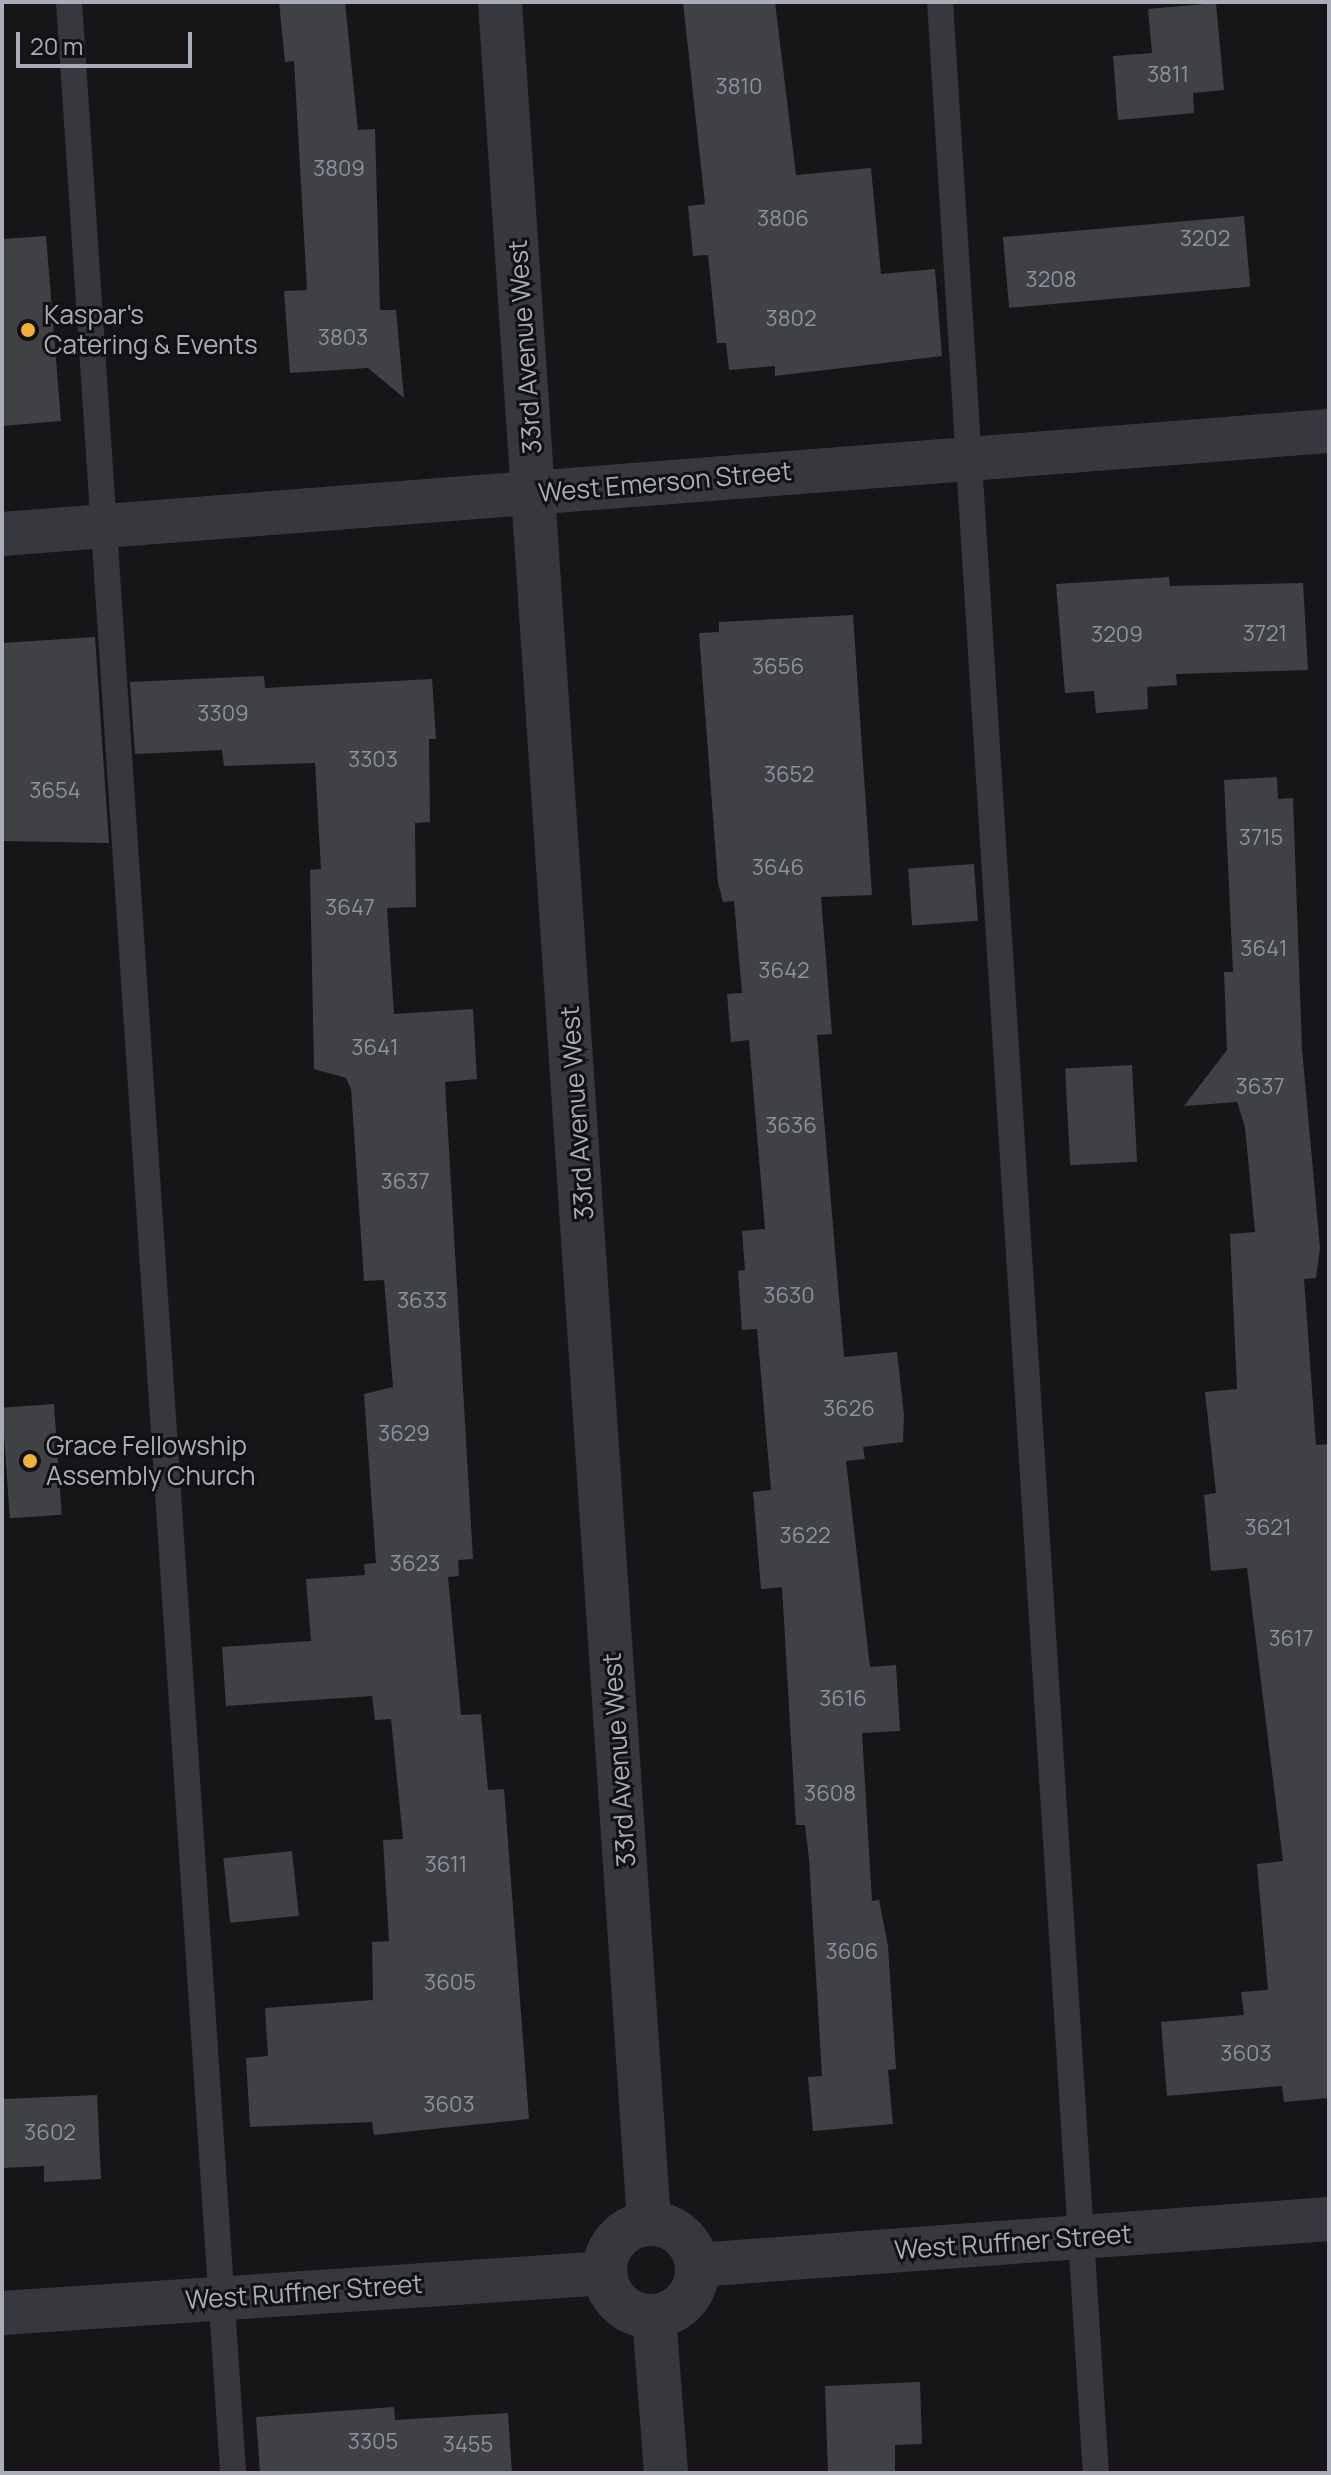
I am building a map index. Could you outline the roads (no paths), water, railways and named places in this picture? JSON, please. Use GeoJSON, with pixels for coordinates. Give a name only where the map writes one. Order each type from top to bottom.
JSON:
{"type":"FeatureCollection","features":[{"type":"Feature","properties":{"kind":"street","name":"33rd Avenue West"},"geometry":{"type":"LineString","coordinates":[[500,2],[536,493],[649,2224]]}},
{"type":"Feature","properties":{"kind":"street","name":"West Emerson Street"},"geometry":{"type":"LineString","coordinates":[[2,534],[1329,431]]}},
{"type":"Feature","properties":{"kind":"street","name":"West Ruffner Street"},"geometry":{"type":"LineString","coordinates":[[697,2265],[1329,2219]]}},
{"type":"Feature","properties":{"kind":"street"},"geometry":{"type":"LineString","coordinates":[[649,2224],[675,2229],[697,2265],[688,2299],[654,2316],[622,2306],[606,2273],[616,2239],[649,2224]]}},
{"type":"Feature","properties":{"kind":"street","name":"West Ruffner Street"},"geometry":{"type":"LineString","coordinates":[[2,2313],[222,2296],[606,2273]]}},
{"type":"Feature","properties":{"kind":"street"},"geometry":{"type":"LineString","coordinates":[[654,2316],[666,2473]]}},
{"type":"Feature","properties":{"kind":"lane"},"geometry":{"type":"LineString","coordinates":[[69,2],[233,2473]]}},
{"type":"Feature","properties":{"kind":"lane"},"geometry":{"type":"LineString","coordinates":[[940,2],[964,458],[1096,2473]]}},
{"type":"Feature","properties":{"kind":"place","name":"Kaspar's Catering & Events"},"geometry":{"type":"Point","coordinates":[28,330]}},
{"type":"Feature","properties":{"kind":"place","name":"Grace Fellowship Assembly Church"},"geometry":{"type":"Point","coordinates":[30,1461]}}]}
